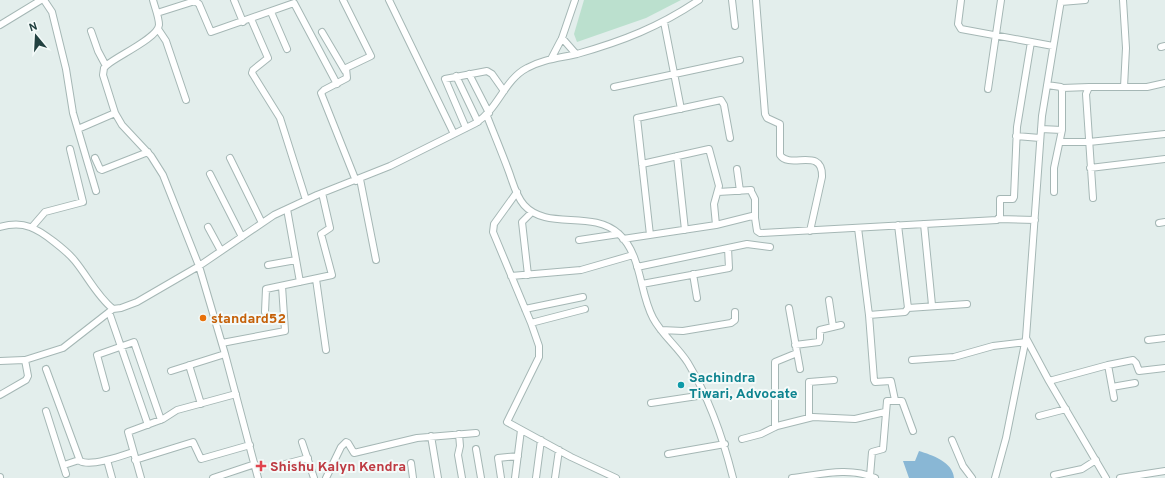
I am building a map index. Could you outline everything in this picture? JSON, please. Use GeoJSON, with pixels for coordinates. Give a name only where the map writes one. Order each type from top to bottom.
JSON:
{"type":"FeatureCollection","features":[{"type":"Feature","properties":{"kind":"street"},"geometry":{"type":"LineString","coordinates":[[0,25],[43,0],[52,12],[66,69],[72,107],[96,191]]}},
{"type":"Feature","properties":{"kind":"street"},"geometry":{"type":"LineString","coordinates":[[153,0],[157,13],[159,25],[158,29],[150,37],[106,66],[103,75],[115,113],[122,125],[148,152],[163,175],[199,266],[222,343],[258,478]]}},
{"type":"Feature","properties":{"kind":"street"},"geometry":{"type":"LineString","coordinates":[[234,0],[243,22]]}},
{"type":"Feature","properties":{"kind":"street"},"geometry":{"type":"LineString","coordinates":[[343,0],[371,56],[347,67],[346,71]]}},
{"type":"Feature","properties":{"kind":"street"},"geometry":{"type":"LineString","coordinates":[[389,0],[454,134]]}},
{"type":"Feature","properties":{"kind":"street"},"geometry":{"type":"LineString","coordinates":[[551,59],[562,38],[575,0]]}},
{"type":"Feature","properties":{"kind":"street"},"geometry":{"type":"LineString","coordinates":[[0,361],[24,360],[63,348],[111,311],[137,302],[199,266],[287,209],[322,193],[358,180],[390,166],[478,122],[488,114],[516,76],[526,69],[551,59],[576,54],[640,34],[664,22],[699,0]]}},
{"type":"Feature","properties":{"kind":"street"},"geometry":{"type":"LineString","coordinates":[[732,0],[735,26]]}},
{"type":"Feature","properties":{"kind":"street"},"geometry":{"type":"LineString","coordinates":[[756,0],[765,114],[767,118],[780,124],[780,155],[784,159],[814,161],[819,164],[822,169],[822,178],[810,230]]}},
{"type":"Feature","properties":{"kind":"street"},"geometry":{"type":"LineString","coordinates":[[961,0],[958,28],[1053,46]]}},
{"type":"Feature","properties":{"kind":"street"},"geometry":{"type":"LineString","coordinates":[[988,88],[1002,0]]}},
{"type":"Feature","properties":{"kind":"street"},"geometry":{"type":"LineString","coordinates":[[995,478],[1006,438],[1026,340],[1040,138],[1061,1],[1085,0]]}},
{"type":"Feature","properties":{"kind":"street"},"geometry":{"type":"LineString","coordinates":[[1123,0],[1126,48],[1124,87]]}},
{"type":"Feature","properties":{"kind":"street"},"geometry":{"type":"LineString","coordinates":[[157,13],[193,1],[199,4],[210,31],[252,19],[294,2],[312,41],[337,84]]}},
{"type":"Feature","properties":{"kind":"street"},"geometry":{"type":"LineString","coordinates":[[271,12],[287,49]]}},
{"type":"Feature","properties":{"kind":"street"},"geometry":{"type":"LineString","coordinates":[[252,19],[268,58],[253,70],[252,73],[280,118],[306,200]]}},
{"type":"Feature","properties":{"kind":"street"},"geometry":{"type":"LineString","coordinates":[[664,22],[681,109]]}},
{"type":"Feature","properties":{"kind":"street"},"geometry":{"type":"LineString","coordinates":[[158,29],[166,42],[186,100]]}},
{"type":"Feature","properties":{"kind":"street"},"geometry":{"type":"LineString","coordinates":[[91,31],[98,51],[106,66]]}},
{"type":"Feature","properties":{"kind":"street"},"geometry":{"type":"LineString","coordinates":[[322,32],[346,71],[347,78],[321,93],[358,180],[376,260]]}},
{"type":"Feature","properties":{"kind":"street"},"geometry":{"type":"LineString","coordinates":[[562,38],[576,54]]}},
{"type":"Feature","properties":{"kind":"street"},"geometry":{"type":"LineString","coordinates":[[998,219],[1000,216],[1000,199],[1012,199],[1014,197],[1016,136],[1031,42]]}},
{"type":"Feature","properties":{"kind":"street"},"geometry":{"type":"LineString","coordinates":[[614,87],[740,60]]}},
{"type":"Feature","properties":{"kind":"street"},"geometry":{"type":"LineString","coordinates":[[466,128],[444,81],[446,78],[489,72],[504,91]]}},
{"type":"Feature","properties":{"kind":"street"},"geometry":{"type":"LineString","coordinates":[[469,74],[488,114],[516,192],[524,205],[532,212],[548,218],[584,220],[602,224],[622,237],[633,255],[653,317],[661,330],[688,362],[704,395],[725,444],[733,478]]}},
{"type":"Feature","properties":{"kind":"street"},"geometry":{"type":"LineString","coordinates":[[456,76],[478,122]]}},
{"type":"Feature","properties":{"kind":"street"},"geometry":{"type":"LineString","coordinates":[[1047,85],[1062,88],[1147,88],[1165,83]]}},
{"type":"Feature","properties":{"kind":"street"},"geometry":{"type":"LineString","coordinates":[[1089,87],[1086,94],[1093,198]]}},
{"type":"Feature","properties":{"kind":"street"},"geometry":{"type":"LineString","coordinates":[[1054,192],[1054,168],[1062,130],[1062,88]]}},
{"type":"Feature","properties":{"kind":"street"},"geometry":{"type":"LineString","coordinates":[[650,235],[637,118],[722,101],[730,138]]}},
{"type":"Feature","properties":{"kind":"street"},"geometry":{"type":"LineString","coordinates":[[78,129],[115,113]]}},
{"type":"Feature","properties":{"kind":"street"},"geometry":{"type":"LineString","coordinates":[[1041,129],[1062,130]]}},
{"type":"Feature","properties":{"kind":"street"},"geometry":{"type":"LineString","coordinates":[[1060,142],[1089,142],[1165,134]]}},
{"type":"Feature","properties":{"kind":"street"},"geometry":{"type":"LineString","coordinates":[[1016,136],[1040,138]]}},
{"type":"Feature","properties":{"kind":"street"},"geometry":{"type":"LineString","coordinates":[[32,227],[45,212],[83,202],[70,149]]}},
{"type":"Feature","properties":{"kind":"street"},"geometry":{"type":"LineString","coordinates":[[642,164],[709,149],[718,184],[718,192],[714,204],[716,225]]}},
{"type":"Feature","properties":{"kind":"street"},"geometry":{"type":"LineString","coordinates":[[95,158],[100,169],[102,170],[148,152]]}},
{"type":"Feature","properties":{"kind":"street"},"geometry":{"type":"LineString","coordinates":[[677,156],[684,230]]}},
{"type":"Feature","properties":{"kind":"street"},"geometry":{"type":"LineString","coordinates":[[230,158],[262,224]]}},
{"type":"Feature","properties":{"kind":"street"},"geometry":{"type":"LineString","coordinates":[[1090,168],[1165,159]]}},
{"type":"Feature","properties":{"kind":"street"},"geometry":{"type":"LineString","coordinates":[[737,169],[740,191]]}},
{"type":"Feature","properties":{"kind":"street"},"geometry":{"type":"LineString","coordinates":[[210,174],[242,237]]}},
{"type":"Feature","properties":{"kind":"street"},"geometry":{"type":"LineString","coordinates":[[516,192],[494,224],[492,232],[531,323],[538,346],[539,357],[507,422],[616,478]]}},
{"type":"Feature","properties":{"kind":"street"},"geometry":{"type":"LineString","coordinates":[[718,192],[752,192],[758,233],[998,219],[1035,220]]}},
{"type":"Feature","properties":{"kind":"street"},"geometry":{"type":"LineString","coordinates":[[265,312],[265,290],[332,274],[321,234],[330,228],[322,193]]}},
{"type":"Feature","properties":{"kind":"street"},"geometry":{"type":"LineString","coordinates":[[287,209],[300,282]]}},
{"type":"Feature","properties":{"kind":"street"},"geometry":{"type":"LineString","coordinates":[[528,275],[522,222],[532,212]]}},
{"type":"Feature","properties":{"kind":"street"},"geometry":{"type":"LineString","coordinates":[[579,240],[650,235],[716,225],[749,217],[755,218]]}},
{"type":"Feature","properties":{"kind":"street"},"geometry":{"type":"LineString","coordinates":[[0,227],[19,224],[32,227],[74,259],[111,311],[121,346],[148,424]]}},
{"type":"Feature","properties":{"kind":"street"},"geometry":{"type":"LineString","coordinates":[[924,224],[932,305]]}},
{"type":"Feature","properties":{"kind":"street"},"geometry":{"type":"LineString","coordinates":[[898,225],[908,308]]}},
{"type":"Feature","properties":{"kind":"street"},"geometry":{"type":"LineString","coordinates":[[208,227],[221,252]]}},
{"type":"Feature","properties":{"kind":"street"},"geometry":{"type":"LineString","coordinates":[[858,228],[869,315],[874,380],[890,381],[895,400]]}},
{"type":"Feature","properties":{"kind":"street"},"geometry":{"type":"LineString","coordinates":[[637,267],[752,244],[770,247]]}},
{"type":"Feature","properties":{"kind":"street"},"geometry":{"type":"LineString","coordinates":[[642,284],[729,268],[728,248]]}},
{"type":"Feature","properties":{"kind":"street"},"geometry":{"type":"LineString","coordinates":[[511,276],[581,270],[633,255]]}},
{"type":"Feature","properties":{"kind":"street"},"geometry":{"type":"LineString","coordinates":[[268,265],[296,260]]}},
{"type":"Feature","properties":{"kind":"street"},"geometry":{"type":"LineString","coordinates":[[693,274],[697,298]]}},
{"type":"Feature","properties":{"kind":"street"},"geometry":{"type":"LineString","coordinates":[[316,279],[326,350]]}},
{"type":"Feature","properties":{"kind":"street"},"geometry":{"type":"LineString","coordinates":[[222,343],[285,331],[282,286]]}},
{"type":"Feature","properties":{"kind":"street"},"geometry":{"type":"LineString","coordinates":[[525,309],[583,297]]}},
{"type":"Feature","properties":{"kind":"street"},"geometry":{"type":"LineString","coordinates":[[829,300],[833,327]]}},
{"type":"Feature","properties":{"kind":"street"},"geometry":{"type":"LineString","coordinates":[[869,315],[905,312],[908,308],[932,305],[966,304]]}},
{"type":"Feature","properties":{"kind":"street"},"geometry":{"type":"LineString","coordinates":[[789,308],[800,369]]}},
{"type":"Feature","properties":{"kind":"street"},"geometry":{"type":"LineString","coordinates":[[531,323],[586,310]]}},
{"type":"Feature","properties":{"kind":"street"},"geometry":{"type":"LineString","coordinates":[[661,330],[683,331],[731,323],[735,320],[735,312]]}},
{"type":"Feature","properties":{"kind":"street"},"geometry":{"type":"LineString","coordinates":[[795,345],[818,342],[820,339],[820,330],[841,325]]}},
{"type":"Feature","properties":{"kind":"street"},"geometry":{"type":"LineString","coordinates":[[1148,340],[1165,338]]}},
{"type":"Feature","properties":{"kind":"street"},"geometry":{"type":"LineString","coordinates":[[912,360],[954,357],[993,346],[1026,340]]}},
{"type":"Feature","properties":{"kind":"street"},"geometry":{"type":"LineString","coordinates":[[1026,340],[1106,478]]}},
{"type":"Feature","properties":{"kind":"street"},"geometry":{"type":"LineString","coordinates":[[106,388],[96,356],[135,342],[161,420]]}},
{"type":"Feature","properties":{"kind":"street"},"geometry":{"type":"LineString","coordinates":[[775,427],[775,362],[797,353]]}},
{"type":"Feature","properties":{"kind":"street"},"geometry":{"type":"LineString","coordinates":[[171,371],[225,354]]}},
{"type":"Feature","properties":{"kind":"street"},"geometry":{"type":"LineString","coordinates":[[0,395],[26,380],[28,376],[24,360]]}},
{"type":"Feature","properties":{"kind":"street"},"geometry":{"type":"LineString","coordinates":[[1049,381],[1133,360],[1135,361],[1139,371],[1165,368]]}},
{"type":"Feature","properties":{"kind":"street"},"geometry":{"type":"LineString","coordinates":[[189,365],[201,404]]}},
{"type":"Feature","properties":{"kind":"street"},"geometry":{"type":"LineString","coordinates":[[1108,366],[1114,398]]}},
{"type":"Feature","properties":{"kind":"street"},"geometry":{"type":"LineString","coordinates":[[46,369],[79,460]]}},
{"type":"Feature","properties":{"kind":"street"},"geometry":{"type":"LineString","coordinates":[[810,418],[809,382],[834,380]]}},
{"type":"Feature","properties":{"kind":"street"},"geometry":{"type":"LineString","coordinates":[[1112,387],[1135,383]]}},
{"type":"Feature","properties":{"kind":"street"},"geometry":{"type":"LineString","coordinates":[[140,478],[127,433],[161,420],[177,410],[236,394]]}},
{"type":"Feature","properties":{"kind":"street"},"geometry":{"type":"LineString","coordinates":[[651,403],[704,395]]}},
{"type":"Feature","properties":{"kind":"street"},"geometry":{"type":"LineString","coordinates":[[792,478],[836,472],[856,472],[872,477],[872,452],[883,449],[886,401],[902,401],[913,431]]}},
{"type":"Feature","properties":{"kind":"street"},"geometry":{"type":"LineString","coordinates":[[1039,416],[1066,409]]}},
{"type":"Feature","properties":{"kind":"street"},"geometry":{"type":"LineString","coordinates":[[46,411],[66,474]]}},
{"type":"Feature","properties":{"kind":"street"},"geometry":{"type":"LineString","coordinates":[[742,439],[761,434],[775,427],[810,418],[855,419],[885,412]]}},
{"type":"Feature","properties":{"kind":"street"},"geometry":{"type":"LineString","coordinates":[[515,478],[521,430]]}},
{"type":"Feature","properties":{"kind":"street"},"geometry":{"type":"LineString","coordinates":[[326,478],[341,447],[346,442],[354,453],[405,440],[431,436],[476,433]]}},
{"type":"Feature","properties":{"kind":"street"},"geometry":{"type":"LineString","coordinates":[[459,434],[460,446],[458,455],[462,478]]}},
{"type":"Feature","properties":{"kind":"street"},"geometry":{"type":"LineString","coordinates":[[431,436],[438,478]]}},
{"type":"Feature","properties":{"kind":"street"},"geometry":{"type":"LineString","coordinates":[[536,478],[541,440]]}},
{"type":"Feature","properties":{"kind":"street"},"geometry":{"type":"LineString","coordinates":[[952,440],[964,466],[972,478]]}},
{"type":"Feature","properties":{"kind":"street"},"geometry":{"type":"LineString","coordinates":[[135,460],[193,442],[202,459],[250,445]]}},
{"type":"Feature","properties":{"kind":"street"},"geometry":{"type":"LineString","coordinates":[[302,442],[314,478]]}},
{"type":"Feature","properties":{"kind":"street"},"geometry":{"type":"LineString","coordinates":[[668,454],[725,444]]}},
{"type":"Feature","properties":{"kind":"street"},"geometry":{"type":"LineString","coordinates":[[476,449],[481,478]]}},
{"type":"Feature","properties":{"kind":"street"},"geometry":{"type":"LineString","coordinates":[[555,478],[559,450]]}},
{"type":"Feature","properties":{"kind":"street"},"geometry":{"type":"LineString","coordinates":[[64,465],[79,460],[86,463],[107,460],[133,452]]}},
{"type":"Feature","properties":{"kind":"street"},"geometry":{"type":"LineString","coordinates":[[501,478],[498,458],[518,456]]}},
{"type":"Feature","properties":{"kind":"street"},"geometry":{"type":"LineString","coordinates":[[285,464],[308,458]]}},
{"type":"Feature","properties":{"kind":"street"},"geometry":{"type":"LineString","coordinates":[[107,460],[112,478]]}},
{"type":"Feature","properties":{"kind":"street"},"geometry":{"type":"LineString","coordinates":[[1054,475],[1082,469],[1096,460]]}},
{"type":"Feature","properties":{"kind":"street"},"geometry":{"type":"LineString","coordinates":[[411,463],[413,478]]}},
{"type":"Feature","properties":{"kind":"street"},"geometry":{"type":"LineString","coordinates":[[213,478],[255,464]]}},
{"type":"Feature","properties":{"kind":"street"},"geometry":{"type":"LineString","coordinates":[[1120,478],[1165,471]]}},
{"type":"Feature","properties":{"kind":"green space"},"geometry":{"type":"Polygon","coordinates":[[[584,0],[681,0],[646,18],[577,42],[574,34],[584,0]]]}},
{"type":"Feature","properties":{"kind":"water"},"geometry":{"type":"Polygon","coordinates":[[[919,451],[936,457],[946,463],[953,472],[954,478],[909,478],[903,461],[915,461],[919,451]]]}},
{"type":"Feature","properties":{"kind":"place","name":"standard52"},"geometry":{"type":"Point","coordinates":[203,318]}},
{"type":"Feature","properties":{"kind":"place","name":"Sachindra Tiwari, Advocate"},"geometry":{"type":"Point","coordinates":[681,385]}},
{"type":"Feature","properties":{"kind":"place","name":"Shishu Kalyn Kendra"},"geometry":{"type":"Point","coordinates":[261,466]}}]}
